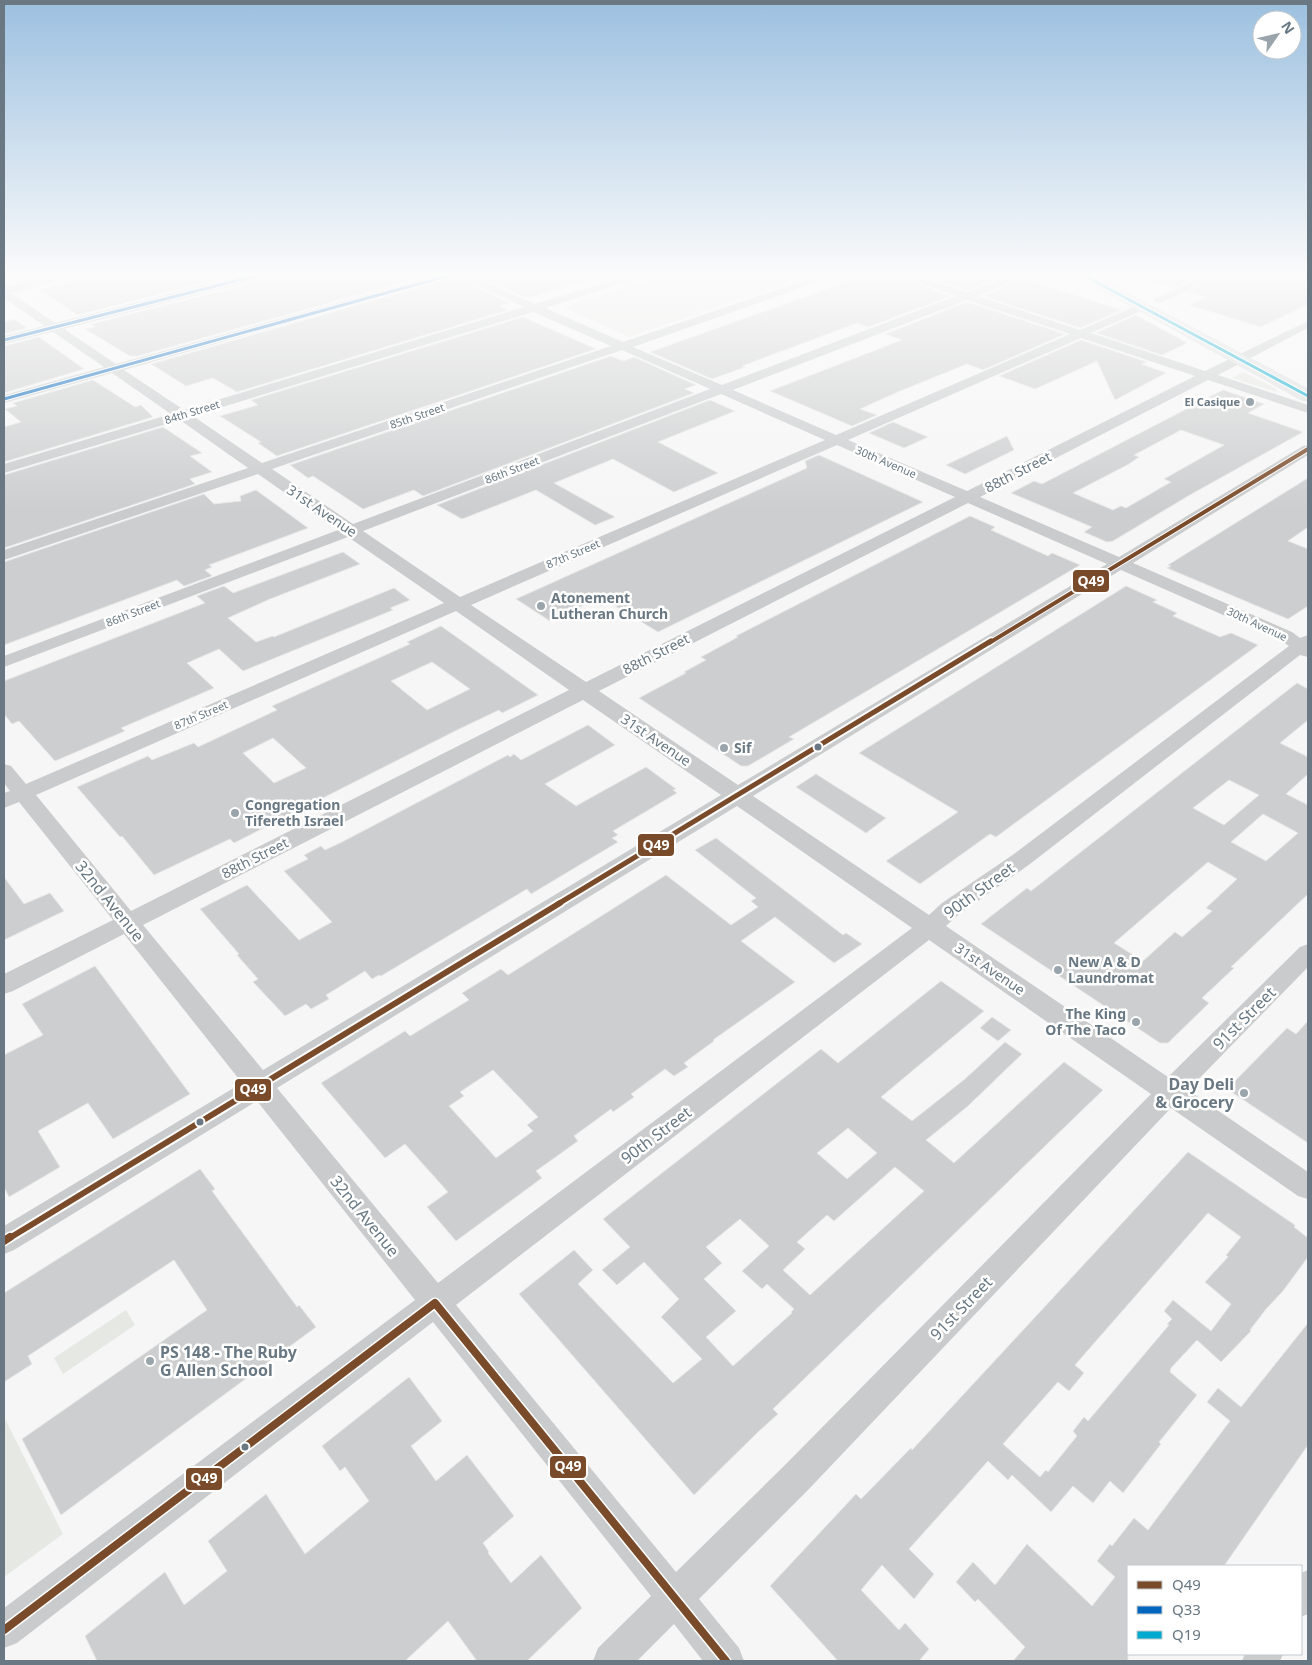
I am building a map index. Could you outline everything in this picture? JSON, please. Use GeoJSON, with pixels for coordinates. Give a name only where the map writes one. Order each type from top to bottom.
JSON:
{"type":"FeatureCollection","features":[{"type":"Feature","properties":{"kind":"main road"},"geometry":{"type":"LineString","coordinates":[[1250,354],[1308,396]]}},
{"type":"Feature","properties":{"kind":"main road"},"geometry":{"type":"LineString","coordinates":[[1256,354],[1276,360]]}},
{"type":"Feature","properties":{"kind":"street","name":"31st Avenue"},"geometry":{"type":"LineString","coordinates":[[93,354],[1308,1186]]}},
{"type":"Feature","properties":{"kind":"street"},"geometry":{"type":"LineString","coordinates":[[4,399],[166,354]]}},
{"type":"Feature","properties":{"kind":"street","name":"84th Street"},"geometry":{"type":"LineString","coordinates":[[4,469],[384,354]]}},
{"type":"Feature","properties":{"kind":"street","name":"85th Street"},"geometry":{"type":"LineString","coordinates":[[4,555],[602,354]]}},
{"type":"Feature","properties":{"kind":"street","name":"30th Avenue"},"geometry":{"type":"LineString","coordinates":[[638,354],[1120,563],[1306,646]]}},
{"type":"Feature","properties":{"kind":"street","name":"86th Street"},"geometry":{"type":"LineString","coordinates":[[4,662],[818,354]]}},
{"type":"Feature","properties":{"kind":"street","name":"87th Street"},"geometry":{"type":"LineString","coordinates":[[13,797],[1036,354]]}},
{"type":"Feature","properties":{"kind":"street"},"geometry":{"type":"LineString","coordinates":[[1141,354],[1308,409]]}},
{"type":"Feature","properties":{"kind":"street","name":"88th Street"},"geometry":{"type":"LineString","coordinates":[[4,985],[1207,376],[1240,354]]}},
{"type":"Feature","properties":{"kind":"street"},"geometry":{"type":"LineString","coordinates":[[4,1241],[1308,449]]}},
{"type":"Feature","properties":{"kind":"street","name":"90th Street"},"geometry":{"type":"LineString","coordinates":[[4,1630],[930,928],[950,909],[1022,859],[1306,646]]}},
{"type":"Feature","properties":{"kind":"street","name":"32nd Avenue"},"geometry":{"type":"LineString","coordinates":[[4,770],[13,797],[127,922],[726,1661]]}},
{"type":"Feature","properties":{"kind":"street","name":"91st Street"},"geometry":{"type":"LineString","coordinates":[[612,1661],[803,1471],[1170,1092],[1308,953]]}},
{"type":"Feature","properties":{"kind":"shaded area"},"geometry":{"type":"Polygon","coordinates":[[[1243,372],[1277,389],[1276,392],[1232,378],[1243,372]]]}},
{"type":"Feature","properties":{"kind":"shaded area"},"geometry":{"type":"Polygon","coordinates":[[[126,1310],[135,1325],[63,1374],[54,1358],[126,1310]]]}},
{"type":"Feature","properties":{"kind":"shaded area"},"geometry":{"type":"Polygon","coordinates":[[[4,1417],[63,1534],[4,1577],[4,1417]]]}},
{"type":"Feature","properties":{"kind":"building"},"geometry":{"type":"Polygon","coordinates":[[[4,354],[62,354],[84,369],[4,393],[4,354]]]}},
{"type":"Feature","properties":{"kind":"building"},"geometry":{"type":"Polygon","coordinates":[[[126,354],[146,354],[138,356],[130,356],[126,354]]]}},
{"type":"Feature","properties":{"kind":"building"},"geometry":{"type":"Polygon","coordinates":[[[187,354],[364,354],[237,392],[213,378],[186,386],[151,364],[187,354]]]}},
{"type":"Feature","properties":{"kind":"building"},"geometry":{"type":"Polygon","coordinates":[[[403,354],[582,354],[277,456],[258,443],[261,442],[220,416],[258,405],[251,400],[403,354]]]}},
{"type":"Feature","properties":{"kind":"building"},"geometry":{"type":"Polygon","coordinates":[[[654,354],[775,354],[742,366],[745,367],[712,379],[654,354]]]}},
{"type":"Feature","properties":{"kind":"building"},"geometry":{"type":"Polygon","coordinates":[[[867,354],[1020,354],[983,370],[967,364],[900,391],[860,409],[877,415],[852,426],[770,391],[867,354]]]}},
{"type":"Feature","properties":{"kind":"building"},"geometry":{"type":"Polygon","coordinates":[[[1050,354],[1122,354],[1147,362],[1141,364],[1166,373],[1115,400],[1097,361],[1035,389],[999,376],[1050,354]]]}},
{"type":"Feature","properties":{"kind":"building"},"geometry":{"type":"Polygon","coordinates":[[[611,356],[623,361],[634,357],[696,385],[685,389],[694,393],[423,496],[414,490],[363,509],[313,476],[308,478],[290,465],[611,356]]]}},
{"type":"Feature","properties":{"kind":"building"},"geometry":{"type":"Polygon","coordinates":[[[93,380],[135,407],[141,405],[153,417],[4,462],[4,427],[21,422],[5,409],[17,406],[13,403],[93,380]]]}},
{"type":"Feature","properties":{"kind":"building"},"geometry":{"type":"Polygon","coordinates":[[[1223,390],[1264,404],[1248,413],[1303,432],[1188,496],[1113,541],[1107,542],[1084,532],[1092,527],[1011,493],[1034,481],[1042,484],[1223,390]],[[1181,430],[1134,455],[1139,457],[1129,464],[1073,493],[1113,510],[1121,506],[1126,508],[1171,482],[1164,479],[1224,445],[1181,430]]]}},
{"type":"Feature","properties":{"kind":"building"},"geometry":{"type":"Polygon","coordinates":[[[710,400],[735,411],[658,442],[718,473],[674,492],[613,459],[554,483],[615,517],[595,525],[536,490],[462,519],[437,505],[710,400]]]}},
{"type":"Feature","properties":{"kind":"building"},"geometry":{"type":"Polygon","coordinates":[[[893,422],[928,437],[904,448],[869,433],[893,422]]]}},
{"type":"Feature","properties":{"kind":"building"},"geometry":{"type":"Polygon","coordinates":[[[163,427],[202,453],[190,456],[212,472],[190,479],[195,484],[4,548],[4,475],[163,427]]]}},
{"type":"Feature","properties":{"kind":"building"},"geometry":{"type":"Polygon","coordinates":[[[1007,436],[1014,450],[965,474],[946,465],[1007,436]]]}},
{"type":"Feature","properties":{"kind":"building"},"geometry":{"type":"Polygon","coordinates":[[[819,455],[923,502],[658,632],[609,602],[601,606],[593,601],[550,621],[516,599],[807,468],[805,461],[819,455]]]}},
{"type":"Feature","properties":{"kind":"building"},"geometry":{"type":"Polygon","coordinates":[[[1308,478],[1308,527],[1288,541],[1308,549],[1308,606],[1288,619],[1167,568],[1171,566],[1168,565],[1308,478]]]}},
{"type":"Feature","properties":{"kind":"building"},"geometry":{"type":"Polygon","coordinates":[[[256,490],[308,528],[209,565],[212,567],[205,570],[212,576],[184,586],[177,580],[4,645],[4,562],[204,494],[214,504],[241,501],[240,496],[256,490]]]}},
{"type":"Feature","properties":{"kind":"building"},"geometry":{"type":"Polygon","coordinates":[[[970,516],[995,527],[991,530],[1048,556],[1052,553],[1080,565],[789,737],[794,739],[748,766],[741,766],[639,698],[686,673],[684,672],[706,660],[701,657],[738,637],[736,636],[970,516]]]}},
{"type":"Feature","properties":{"kind":"building"},"geometry":{"type":"Polygon","coordinates":[[[343,552],[360,564],[270,599],[228,618],[256,642],[274,637],[394,588],[410,600],[390,608],[393,610],[243,671],[219,649],[187,663],[214,688],[121,728],[125,731],[55,761],[19,721],[12,724],[4,714],[4,681],[205,603],[197,596],[224,586],[233,593],[343,552]]]}},
{"type":"Feature","properties":{"kind":"building"},"geometry":{"type":"Polygon","coordinates":[[[1126,586],[1157,600],[1153,602],[1177,613],[1173,616],[1220,637],[1231,633],[1258,645],[996,837],[990,834],[920,884],[886,861],[958,812],[859,753],[1126,586]]]}},
{"type":"Feature","properties":{"kind":"building"},"geometry":{"type":"Polygon","coordinates":[[[441,626],[538,695],[502,713],[499,710],[459,729],[234,843],[230,839],[154,875],[122,836],[120,837],[77,787],[148,756],[152,760],[194,743],[198,747],[277,710],[272,706],[410,644],[407,642],[441,626]],[[432,662],[391,681],[427,710],[470,689],[432,662]],[[273,738],[243,753],[274,783],[306,768],[273,738]]]}},
{"type":"Feature","properties":{"kind":"building"},"geometry":{"type":"Polygon","coordinates":[[[1297,683],[1308,689],[1308,720],[1280,743],[1308,757],[1308,774],[1286,794],[1308,805],[1308,894],[1231,967],[1234,968],[1202,998],[1209,1003],[1168,1043],[1160,1043],[981,924],[1027,888],[1031,891],[1297,683]],[[1229,780],[1193,808],[1224,825],[1259,795],[1229,780]],[[1263,814],[1231,842],[1266,861],[1298,833],[1263,814]],[[1208,862],[1114,943],[1143,961],[1175,932],[1182,937],[1212,911],[1206,908],[1237,879],[1208,862]]]}},
{"type":"Feature","properties":{"kind":"building"},"geometry":{"type":"Polygon","coordinates":[[[588,725],[615,745],[545,784],[576,806],[646,767],[676,789],[673,790],[677,793],[613,831],[618,835],[612,838],[618,842],[531,894],[527,889],[381,976],[379,975],[372,979],[365,971],[326,995],[329,999],[311,1009],[306,1004],[285,1016],[253,982],[258,979],[200,909],[247,885],[299,940],[332,922],[284,871],[308,859],[304,855],[321,846],[325,850],[342,842],[508,755],[510,757],[514,754],[521,760],[588,725]]]}},
{"type":"Feature","properties":{"kind":"building"},"geometry":{"type":"Polygon","coordinates":[[[816,774],[886,818],[866,833],[796,787],[816,774]]]}},
{"type":"Feature","properties":{"kind":"building"},"geometry":{"type":"Polygon","coordinates":[[[716,838],[843,935],[846,933],[862,944],[834,963],[775,917],[741,941],[795,982],[684,1063],[688,1067],[674,1076],[665,1069],[631,1094],[634,1097],[613,1112],[611,1109],[574,1136],[578,1141],[536,1171],[542,1178],[456,1241],[427,1207],[448,1192],[405,1144],[385,1158],[321,1083],[405,1031],[410,1036],[469,1000],[462,993],[501,969],[508,975],[666,875],[731,925],[758,907],[751,901],[756,898],[695,850],[716,838]],[[493,1070],[460,1092],[464,1096],[449,1106],[496,1158],[533,1131],[527,1125],[538,1117],[493,1070]]]}},
{"type":"Feature","properties":{"kind":"building"},"geometry":{"type":"Polygon","coordinates":[[[4,877],[24,904],[50,893],[64,911],[4,940],[4,877]]]}},
{"type":"Feature","properties":{"kind":"building"},"geometry":{"type":"Polygon","coordinates":[[[95,966],[190,1094],[113,1139],[88,1103],[38,1131],[60,1167],[9,1197],[4,1187],[4,1055],[43,1035],[22,1004],[95,966]]]}},
{"type":"Feature","properties":{"kind":"building"},"geometry":{"type":"Polygon","coordinates":[[[941,981],[984,1011],[881,1097],[912,1121],[965,1079],[1005,1042],[1022,1054],[968,1106],[926,1140],[954,1163],[1064,1062],[1103,1090],[773,1409],[778,1414],[694,1495],[519,1294],[574,1250],[593,1270],[578,1284],[673,1383],[702,1359],[661,1317],[679,1299],[644,1262],[617,1285],[602,1270],[630,1247],[603,1219],[821,1049],[838,1063],[941,981]],[[848,1128],[817,1153],[847,1179],[877,1153],[848,1128]],[[895,1167],[834,1221],[827,1215],[797,1242],[805,1249],[783,1270],[810,1295],[924,1191],[895,1167]],[[740,1219],[706,1247],[722,1263],[704,1279],[736,1311],[706,1337],[733,1366],[792,1313],[794,1309],[767,1284],[762,1289],[742,1271],[769,1246],[740,1219]]]}},
{"type":"Feature","properties":{"kind":"building"},"geometry":{"type":"Polygon","coordinates":[[[992,1017],[1011,1030],[998,1041],[980,1028],[992,1017]]]}},
{"type":"Feature","properties":{"kind":"building"},"geometry":{"type":"Polygon","coordinates":[[[1308,1021],[1308,1143],[1227,1089],[1287,1028],[1296,1034],[1308,1021]]]}},
{"type":"Feature","properties":{"kind":"building"},"geometry":{"type":"Polygon","coordinates":[[[1188,1152],[1295,1225],[1294,1227],[1308,1238],[1308,1257],[1283,1291],[1266,1309],[1251,1331],[1221,1362],[1197,1340],[1171,1368],[1170,1372],[1197,1395],[1159,1442],[1161,1444],[1123,1493],[1110,1481],[1093,1503],[1073,1486],[1051,1512],[1012,1475],[1008,1480],[988,1461],[909,1549],[934,1574],[914,1599],[882,1565],[861,1590],[899,1630],[905,1623],[929,1649],[919,1661],[838,1661],[770,1586],[856,1494],[861,1499],[911,1448],[912,1450],[1188,1152]],[[1208,1213],[1075,1365],[1084,1373],[1069,1391],[1058,1382],[1003,1444],[1040,1477],[1046,1470],[1048,1472],[1077,1436],[1073,1431],[1084,1417],[1088,1421],[1169,1325],[1167,1324],[1172,1319],[1164,1311],[1173,1300],[1211,1331],[1231,1304],[1205,1282],[1228,1257],[1226,1255],[1241,1237],[1208,1213]]]}},
{"type":"Feature","properties":{"kind":"building"},"geometry":{"type":"Polygon","coordinates":[[[200,1169],[215,1189],[212,1191],[297,1307],[299,1305],[316,1327],[61,1515],[22,1439],[207,1310],[174,1260],[28,1356],[32,1364],[4,1382],[4,1293],[200,1169]]]}},
{"type":"Feature","properties":{"kind":"building"},"geometry":{"type":"Polygon","coordinates":[[[1308,1323],[1308,1445],[1225,1565],[1127,1565],[1128,1661],[1013,1661],[1025,1647],[978,1599],[975,1602],[956,1582],[973,1562],[995,1585],[1027,1544],[1092,1606],[1115,1577],[1097,1561],[1110,1544],[1112,1546],[1134,1518],[1148,1530],[1230,1421],[1207,1402],[1218,1388],[1241,1407],[1308,1323]]]}},
{"type":"Feature","properties":{"kind":"building"},"geometry":{"type":"Polygon","coordinates":[[[409,1377],[442,1421],[411,1446],[436,1481],[467,1455],[514,1516],[483,1543],[488,1553],[511,1583],[541,1555],[582,1608],[527,1661],[477,1661],[448,1621],[405,1661],[97,1661],[85,1636],[165,1572],[184,1605],[227,1571],[208,1541],[266,1494],[305,1554],[369,1501],[345,1467],[340,1471],[322,1446],[409,1377]]]}},
{"type":"Feature","properties":{"kind":"transit line","name":"Q33"},"geometry":{"type":"LineString","coordinates":[[4,399],[167,354]]}},
{"type":"Feature","properties":{"kind":"transit line","name":"Q19"},"geometry":{"type":"LineString","coordinates":[[1229,354],[1308,396]]}},
{"type":"Feature","properties":{"kind":"transit line","name":"Q49"},"geometry":{"type":"LineString","coordinates":[[4,1241],[1308,449]]}},
{"type":"Feature","properties":{"kind":"transit line","name":"Q49"},"geometry":{"type":"LineString","coordinates":[[4,1630],[435,1303],[726,1661]]}},
{"type":"Feature","properties":{"kind":"place","name":"El Casique"},"geometry":{"type":"Point","coordinates":[1250,402]}},
{"type":"Feature","properties":{"kind":"place","name":"Atonement Lutheran Church"},"geometry":{"type":"Point","coordinates":[541,606]}},
{"type":"Feature","properties":{"kind":"place","name":"Sif"},"geometry":{"type":"Point","coordinates":[724,748]}},
{"type":"Feature","properties":{"kind":"place","name":"Congregation Tifereth Israel"},"geometry":{"type":"Point","coordinates":[235,813]}},
{"type":"Feature","properties":{"kind":"place","name":"New A & D Laundromat"},"geometry":{"type":"Point","coordinates":[1058,970]}},
{"type":"Feature","properties":{"kind":"place","name":"The King Of The Taco"},"geometry":{"type":"Point","coordinates":[1136,1022]}},
{"type":"Feature","properties":{"kind":"place","name":"Day Deli & Grocery"},"geometry":{"type":"Point","coordinates":[1244,1093]}},
{"type":"Feature","properties":{"kind":"place","name":"PS 148 - The Ruby G Allen School"},"geometry":{"type":"Point","coordinates":[150,1361]}}]}
